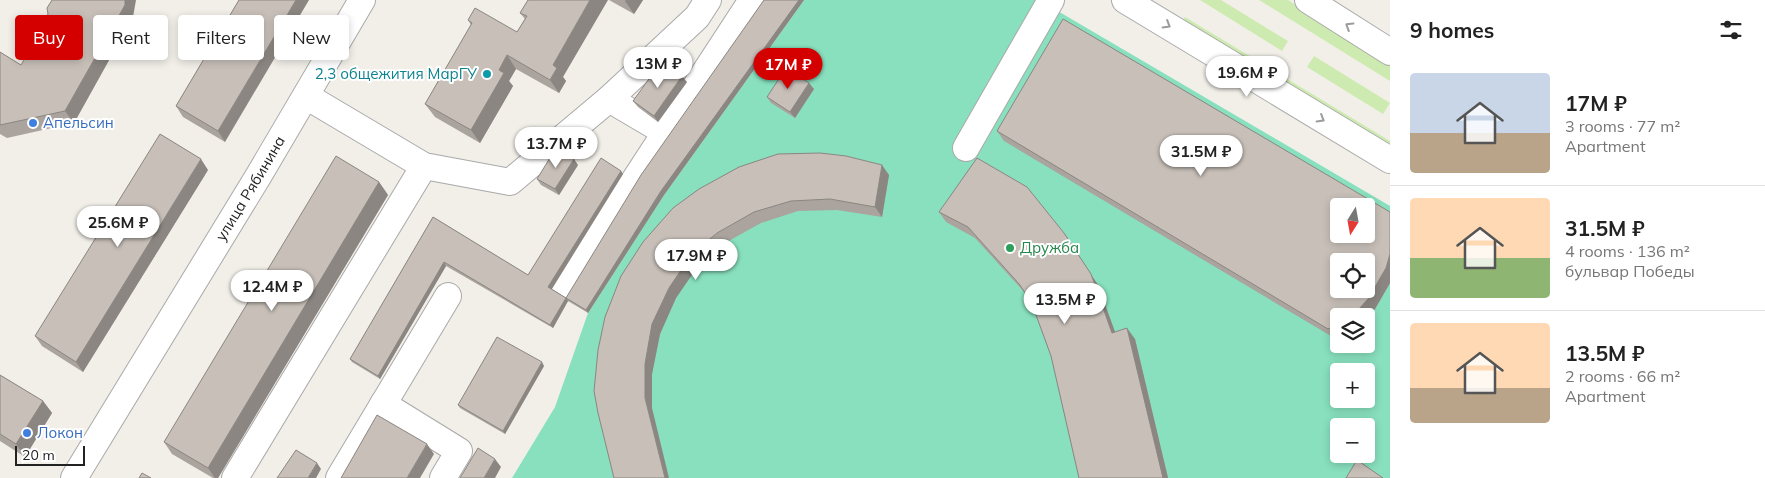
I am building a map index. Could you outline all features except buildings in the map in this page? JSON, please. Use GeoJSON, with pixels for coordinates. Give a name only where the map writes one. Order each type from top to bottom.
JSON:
{"type":"FeatureCollection","features":[{"type":"Feature","properties":{"kind":"street","name":"улица Рябинина"},"geometry":{"type":"LineString","coordinates":[[74,478],[249,192],[362,0]]}},
{"type":"Feature","properties":{"kind":"street"},"geometry":{"type":"LineString","coordinates":[[306,96],[424,166],[510,182],[609,99],[697,17],[708,0]]}},
{"type":"Feature","properties":{"kind":"street"},"geometry":{"type":"LineString","coordinates":[[564,288],[752,0]]}},
{"type":"Feature","properties":{"kind":"street"},"geometry":{"type":"LineString","coordinates":[[966,148],[1051,0]]}},
{"type":"Feature","properties":{"kind":"street"},"geometry":{"type":"LineString","coordinates":[[1125,0],[1390,160]]}},
{"type":"Feature","properties":{"kind":"street"},"geometry":{"type":"LineString","coordinates":[[1308,0],[1390,52]]}},
{"type":"Feature","properties":{"kind":"street"},"geometry":{"type":"LineString","coordinates":[[609,99],[665,132]]}},
{"type":"Feature","properties":{"kind":"street"},"geometry":{"type":"LineString","coordinates":[[235,478],[424,166]]}},
{"type":"Feature","properties":{"kind":"street"},"geometry":{"type":"LineString","coordinates":[[339,478],[448,296]]}},
{"type":"Feature","properties":{"kind":"street"},"geometry":{"type":"LineString","coordinates":[[383,404],[459,451],[443,478]]}},
{"type":"Feature","properties":{"kind":"green space","name":"Дружба"},"geometry":{"type":"Polygon","coordinates":[[[804,0],[1039,0],[1390,206],[1390,478],[512,478],[555,407],[588,313],[664,195],[804,0]]]}},
{"type":"Feature","properties":{"kind":"green space"},"geometry":{"type":"Polygon","coordinates":[[[1200,0],[1221,0],[1288,41],[1282,51],[1200,0]]]}},
{"type":"Feature","properties":{"kind":"green space"},"geometry":{"type":"Polygon","coordinates":[[[1259,0],[1288,0],[1390,63],[1390,81],[1259,0]]]}},
{"type":"Feature","properties":{"kind":"green space"},"geometry":{"type":"Polygon","coordinates":[[[1185,17],[1390,141],[1390,157],[1178,28],[1185,17]]]}},
{"type":"Feature","properties":{"kind":"green space"},"geometry":{"type":"Polygon","coordinates":[[[1314,56],[1390,103],[1383,114],[1307,67],[1314,56]]]}},
{"type":"Feature","properties":{"kind":"place","name":"2,3 общежития МарГУ"},"geometry":{"type":"Point","coordinates":[487,74]}},
{"type":"Feature","properties":{"kind":"place","name":"Апельсин"},"geometry":{"type":"Point","coordinates":[33,123]}},
{"type":"Feature","properties":{"kind":"place","name":"Дружба"},"geometry":{"type":"Point","coordinates":[1010,248]}},
{"type":"Feature","properties":{"kind":"place","name":"Локон"},"geometry":{"type":"Point","coordinates":[27,433]}}]}
